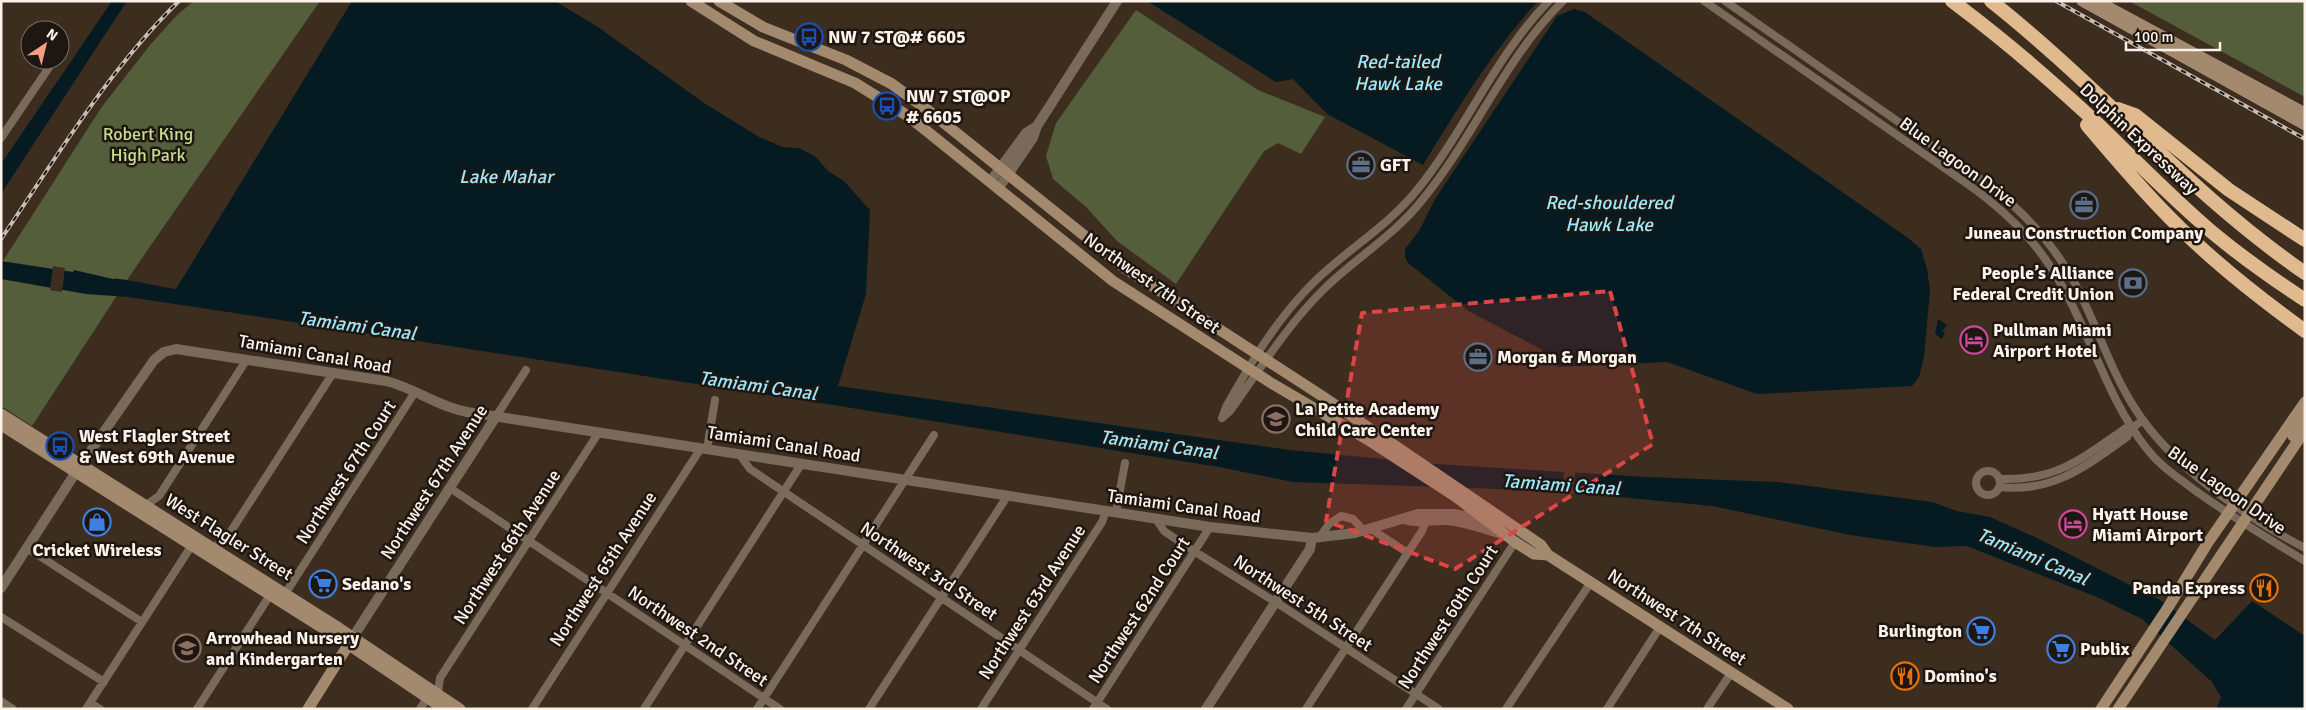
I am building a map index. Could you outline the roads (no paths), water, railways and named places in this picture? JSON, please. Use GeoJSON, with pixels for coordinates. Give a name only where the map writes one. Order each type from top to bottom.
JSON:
{"type":"FeatureCollection","features":[{"type":"Feature","properties":{"kind":"highway","name":"Dolphin Expressway"},"geometry":{"type":"LineString","coordinates":[[1952,1],[2058,90],[2214,234],[2265,273],[2305,300]]}},
{"type":"Feature","properties":{"kind":"highway","name":"Dolphin Expressway"},"geometry":{"type":"LineString","coordinates":[[1991,1],[2040,41],[2115,108],[2216,205],[2260,241],[2305,272]]}},
{"type":"Feature","properties":{"kind":"highway"},"geometry":{"type":"LineString","coordinates":[[2058,90],[2128,174],[2172,220],[2226,270],[2305,331]]}},
{"type":"Feature","properties":{"kind":"highway"},"geometry":{"type":"LineString","coordinates":[[2115,108],[2135,115],[2229,190],[2305,240]]}},
{"type":"Feature","properties":{"kind":"main road","name":"Northwest 7th Street"},"geometry":{"type":"LineString","coordinates":[[691,1],[727,25],[768,48],[843,77],[879,96],[908,116],[1113,281],[1253,371],[1332,417],[1444,489],[1502,534],[1534,554],[1548,555]]}},
{"type":"Feature","properties":{"kind":"main road","name":"Northwest 7th Street"},"geometry":{"type":"LineString","coordinates":[[719,1],[763,27],[846,60],[886,81],[929,111],[1126,269],[1262,357],[1529,536],[1541,545],[1548,555],[1788,709]]}},
{"type":"Feature","properties":{"kind":"main road"},"geometry":{"type":"LineString","coordinates":[[2082,1],[2305,125]]}},
{"type":"Feature","properties":{"kind":"main road"},"geometry":{"type":"LineString","coordinates":[[2098,1],[2305,113]]}},
{"type":"Feature","properties":{"kind":"main road"},"geometry":{"type":"LineString","coordinates":[[2290,452],[2304,408]]}},
{"type":"Feature","properties":{"kind":"main road"},"geometry":{"type":"LineString","coordinates":[[2101,708],[2231,508],[2304,408]]}},
{"type":"Feature","properties":{"kind":"main road","name":"West Flagler Street"},"geometry":{"type":"LineString","coordinates":[[1,414],[192,545],[270,595],[351,641],[460,709]]}},
{"type":"Feature","properties":{"kind":"main road","name":"West Flagler Street"},"geometry":{"type":"LineString","coordinates":[[1,425],[146,505],[285,594],[351,641]]}},
{"type":"Feature","properties":{"kind":"main road"},"geometry":{"type":"LineString","coordinates":[[2118,709],[2305,430]]}},
{"type":"Feature","properties":{"kind":"main road"},"geometry":{"type":"LineString","coordinates":[[1485,520],[1517,534],[1529,536]]}},
{"type":"Feature","properties":{"kind":"main road"},"geometry":{"type":"LineString","coordinates":[[308,709],[351,641]]}},
{"type":"Feature","properties":{"kind":"main road"},"geometry":{"type":"LineString","coordinates":[[2113,709],[2113,701],[2119,681]]}},
{"type":"Feature","properties":{"kind":"main road","name":"West Flagler Street"},"geometry":{"type":"LineString","coordinates":[[431,692],[444,709]]}},
{"type":"Feature","properties":{"kind":"street"},"geometry":{"type":"LineString","coordinates":[[994,186],[1004,173],[1026,133],[1037,126],[1117,1]]}},
{"type":"Feature","properties":{"kind":"street"},"geometry":{"type":"LineString","coordinates":[[1262,357],[1272,330],[1303,293],[1334,264],[1391,218],[1415,193],[1436,165],[1516,42],[1549,1]]}},
{"type":"Feature","properties":{"kind":"street"},"geometry":{"type":"LineString","coordinates":[[1253,371],[1228,403],[1222,418],[1230,411],[1262,357],[1319,294],[1384,240],[1421,202],[1526,44],[1563,1]]}},
{"type":"Feature","properties":{"kind":"street","name":"Blue Lagoon Drive"},"geometry":{"type":"LineString","coordinates":[[1704,1],[1978,191],[2006,213],[2034,244],[2062,285],[2102,373],[2132,428],[2148,451],[2164,467],[2231,508],[2305,561]]}},
{"type":"Feature","properties":{"kind":"street","name":"Blue Lagoon Drive"},"geometry":{"type":"LineString","coordinates":[[1725,1],[1986,183],[2014,206],[2045,238],[2072,279],[2118,379],[2142,420],[2162,444],[2231,508],[2246,518],[2305,548]]}},
{"type":"Feature","properties":{"kind":"street"},"geometry":{"type":"LineString","coordinates":[[1,138],[47,70]]}},
{"type":"Feature","properties":{"kind":"street"},"geometry":{"type":"LineString","coordinates":[[1890,130],[1901,123]]}},
{"type":"Feature","properties":{"kind":"street"},"geometry":{"type":"LineString","coordinates":[[2062,285],[2072,279]]}},
{"type":"Feature","properties":{"kind":"street","name":"Tamiami Canal Road"},"geometry":{"type":"LineString","coordinates":[[79,469],[154,360],[164,352],[181,349],[386,381],[416,392],[446,407],[1210,527],[1316,538],[1368,530],[1404,519],[1410,515],[1435,512],[1485,520]]}},
{"type":"Feature","properties":{"kind":"street"},"geometry":{"type":"LineString","coordinates":[[146,505],[159,496],[246,359]]}},
{"type":"Feature","properties":{"kind":"street","name":"Northwest 67th Avenue"},"geometry":{"type":"LineString","coordinates":[[351,641],[526,370]]}},
{"type":"Feature","properties":{"kind":"street"},"geometry":{"type":"LineString","coordinates":[[213,548],[226,539],[333,373]]}},
{"type":"Feature","properties":{"kind":"street","name":"Northwest 67th Court"},"geometry":{"type":"LineString","coordinates":[[285,594],[416,392]]}},
{"type":"Feature","properties":{"kind":"street","name":"Northwest 65th Avenue"},"geometry":{"type":"LineString","coordinates":[[532,709],[704,448],[716,400]]}},
{"type":"Feature","properties":{"kind":"street"},"geometry":{"type":"LineString","coordinates":[[1999,483],[2056,472],[2082,458],[2126,428],[2132,428],[2142,420]]}},
{"type":"Feature","properties":{"kind":"street","name":"Northwest 66th Avenue"},"geometry":{"type":"LineString","coordinates":[[431,692],[599,432]]}},
{"type":"Feature","properties":{"kind":"street"},"geometry":{"type":"LineString","coordinates":[[757,709],[934,435]]}},
{"type":"Feature","properties":{"kind":"street","name":"Northwest 3rd Street"},"geometry":{"type":"LineString","coordinates":[[739,454],[750,469],[1019,650],[1095,705],[1108,709]]}},
{"type":"Feature","properties":{"kind":"street","name":"Northwest 63rd Avenue"},"geometry":{"type":"LineString","coordinates":[[981,709],[1111,511],[1125,462]]}},
{"type":"Feature","properties":{"kind":"street"},"geometry":{"type":"LineString","coordinates":[[644,709],[802,464]]}},
{"type":"Feature","properties":{"kind":"street"},"geometry":{"type":"LineString","coordinates":[[1,588],[79,469]]}},
{"type":"Feature","properties":{"kind":"street","name":"Northwest 2nd Street"},"geometry":{"type":"LineString","coordinates":[[450,488],[780,709]]}},
{"type":"Feature","properties":{"kind":"street"},"geometry":{"type":"LineString","coordinates":[[869,709],[1008,495]]}},
{"type":"Feature","properties":{"kind":"street"},"geometry":{"type":"LineString","coordinates":[[157,512],[159,496]]}},
{"type":"Feature","properties":{"kind":"street"},"geometry":{"type":"LineString","coordinates":[[1206,709],[1316,538],[1329,524],[1341,516],[1353,519],[1408,553]]}},
{"type":"Feature","properties":{"kind":"street","name":"Northwest 5th Street"},"geometry":{"type":"LineString","coordinates":[[1156,519],[1164,531],[1195,552],[1439,709]]}},
{"type":"Feature","properties":{"kind":"street","name":"Tamiami Canal Road"},"geometry":{"type":"LineString","coordinates":[[1404,519],[1412,522],[1426,520],[1459,522],[1502,534]]}},
{"type":"Feature","properties":{"kind":"street"},"geometry":{"type":"LineString","coordinates":[[1306,709],[1422,531],[1426,520]]}},
{"type":"Feature","properties":{"kind":"street","name":"Northwest 62nd Court"},"geometry":{"type":"LineString","coordinates":[[1095,705],[1210,527]]}},
{"type":"Feature","properties":{"kind":"street"},"geometry":{"type":"LineString","coordinates":[[224,555],[226,539]]}},
{"type":"Feature","properties":{"kind":"street","name":"Northwest 60th Court"},"geometry":{"type":"LineString","coordinates":[[1406,709],[1515,542]]}},
{"type":"Feature","properties":{"kind":"street"},"geometry":{"type":"LineString","coordinates":[[100,709],[88,706],[192,545]]}},
{"type":"Feature","properties":{"kind":"street"},"geometry":{"type":"LineString","coordinates":[[27,548],[142,622]]}},
{"type":"Feature","properties":{"kind":"street"},"geometry":{"type":"LineString","coordinates":[[1506,709],[1591,582]]}},
{"type":"Feature","properties":{"kind":"street"},"geometry":{"type":"LineString","coordinates":[[197,709],[270,595]]}},
{"type":"Feature","properties":{"kind":"street"},"geometry":{"type":"LineString","coordinates":[[1,617],[104,682]]}},
{"type":"Feature","properties":{"kind":"street"},"geometry":{"type":"LineString","coordinates":[[1607,709],[1660,627]]}},
{"type":"Feature","properties":{"kind":"street"},"geometry":{"type":"LineString","coordinates":[[1707,709],[1731,672]]}},
{"type":"Feature","properties":{"kind":"street","name":"Northwest 66th Avenue"},"geometry":{"type":"LineString","coordinates":[[431,692],[440,678]]}},
{"type":"Feature","properties":{"kind":"street"},"geometry":{"type":"LineString","coordinates":[[420,709],[431,692]]}},
{"type":"Feature","properties":{"kind":"street"},"geometry":{"type":"LineString","coordinates":[[1,701],[13,709]]}},
{"type":"Feature","properties":{"kind":"water"},"geometry":{"type":"Polygon","coordinates":[[[112,1],[127,1],[1,194],[1,164],[65,70],[70,70],[70,63],[112,1]]]}},
{"type":"Feature","properties":{"kind":"water","name":"Lake Mahar"},"geometry":{"type":"Polygon","coordinates":[[[352,1],[555,1],[598,27],[704,103],[759,137],[783,147],[799,148],[816,157],[828,171],[844,181],[870,210],[866,294],[838,386],[1290,450],[1435,464],[1646,477],[1778,482],[1932,502],[1957,511],[1990,517],[2037,538],[2160,600],[2215,640],[2252,601],[2305,636],[2305,709],[2216,709],[2221,697],[2212,682],[2142,619],[2099,598],[1967,546],[1935,547],[1850,535],[1712,506],[1557,491],[1293,482],[1219,467],[833,405],[128,297],[86,294],[1,279],[1,261],[73,272],[74,270],[113,279],[176,289],[352,1]]]}},
{"type":"Feature","properties":{"kind":"water","name":"Red-tailed Hawk Lake"},"geometry":{"type":"Polygon","coordinates":[[[1147,1],[1538,1],[1491,60],[1423,165],[1327,114],[1293,79],[1276,82],[1147,1]]]}},
{"type":"Feature","properties":{"kind":"water","name":"Red-shouldered Hawk Lake"},"geometry":{"type":"Polygon","coordinates":[[[1574,9],[1585,12],[1921,249],[1927,269],[1930,290],[1924,357],[1919,377],[1912,386],[1757,394],[1667,362],[1559,367],[1541,349],[1470,312],[1408,263],[1405,257],[1405,249],[1419,231],[1435,199],[1557,16],[1574,9]]]}},
{"type":"Feature","properties":{"kind":"water"},"geometry":{"type":"Polygon","coordinates":[[[1938,319],[1947,325],[1942,331],[1945,333],[1942,339],[1935,334],[1938,319]]]}},
{"type":"Feature","properties":{"kind":"water"},"geometry":{"type":"Polygon","coordinates":[[[2137,528],[2140,532],[2137,538],[2128,538],[2127,532],[2137,528]]]}},
{"type":"Feature","properties":{"kind":"railway"},"geometry":{"type":"LineString","coordinates":[[1,239],[106,85],[153,28],[179,1]]}},
{"type":"Feature","properties":{"kind":"railway"},"geometry":{"type":"LineString","coordinates":[[2056,1],[2305,139]]}},
{"type":"Feature","properties":{"kind":"place","name":"NW 7 ST@# 6605"},"geometry":{"type":"Point","coordinates":[809,37]}},
{"type":"Feature","properties":{"kind":"place","name":"NW 7 ST@OP # 6605"},"geometry":{"type":"Point","coordinates":[887,106]}},
{"type":"Feature","properties":{"kind":"place","name":"GFT"},"geometry":{"type":"Point","coordinates":[1361,165]}},
{"type":"Feature","properties":{"kind":"place","name":"Juneau Construction Company"},"geometry":{"type":"Point","coordinates":[2084,205]}},
{"type":"Feature","properties":{"kind":"place","name":"People’s Alliance Federal Credit Union"},"geometry":{"type":"Point","coordinates":[2133,283]}},
{"type":"Feature","properties":{"kind":"place","name":"Pullman Miami Airport Hotel"},"geometry":{"type":"Point","coordinates":[1974,340]}},
{"type":"Feature","properties":{"kind":"place","name":"Morgan & Morgan"},"geometry":{"type":"Point","coordinates":[1478,357]}},
{"type":"Feature","properties":{"kind":"place","name":"La Petite Academy Child Care Center"},"geometry":{"type":"Point","coordinates":[1276,419]}},
{"type":"Feature","properties":{"kind":"place","name":"West Flagler Street & West 69th Avenue"},"geometry":{"type":"Point","coordinates":[60,446]}},
{"type":"Feature","properties":{"kind":"place","name":"Cricket Wireless"},"geometry":{"type":"Point","coordinates":[97,522]}},
{"type":"Feature","properties":{"kind":"place","name":"Hyatt House Miami Airport"},"geometry":{"type":"Point","coordinates":[2073,524]}},
{"type":"Feature","properties":{"kind":"place","name":"Sedano's"},"geometry":{"type":"Point","coordinates":[323,584]}},
{"type":"Feature","properties":{"kind":"place","name":"Panda Express"},"geometry":{"type":"Point","coordinates":[2264,588]}},
{"type":"Feature","properties":{"kind":"place","name":"Burlington"},"geometry":{"type":"Point","coordinates":[1981,631]}},
{"type":"Feature","properties":{"kind":"place","name":"Arrowhead Nursery and Kindergarten"},"geometry":{"type":"Point","coordinates":[187,648]}},
{"type":"Feature","properties":{"kind":"place","name":"Publix"},"geometry":{"type":"Point","coordinates":[2061,649]}},
{"type":"Feature","properties":{"kind":"place","name":"Domino's"},"geometry":{"type":"Point","coordinates":[1905,676]}},
{"type":"Feature","properties":{"kind":"park label","name":"Robert King High Park"},"geometry":{"type":"Point","coordinates":[148,144]}},
{"type":"Feature","properties":{"kind":"water label","name":"Tamiami Canal"},"geometry":{"type":"Point","coordinates":[357,325]}},
{"type":"Feature","properties":{"kind":"water label","name":"Tamiami Canal"},"geometry":{"type":"Point","coordinates":[758,385]}},
{"type":"Feature","properties":{"kind":"water label","name":"Tamiami Canal"},"geometry":{"type":"Point","coordinates":[1159,444]}},
{"type":"Feature","properties":{"kind":"water label","name":"Tamiami Canal"},"geometry":{"type":"Point","coordinates":[1561,484]}},
{"type":"Feature","properties":{"kind":"water label","name":"Tamiami Canal"},"geometry":{"type":"Point","coordinates":[2033,556]}}]}
